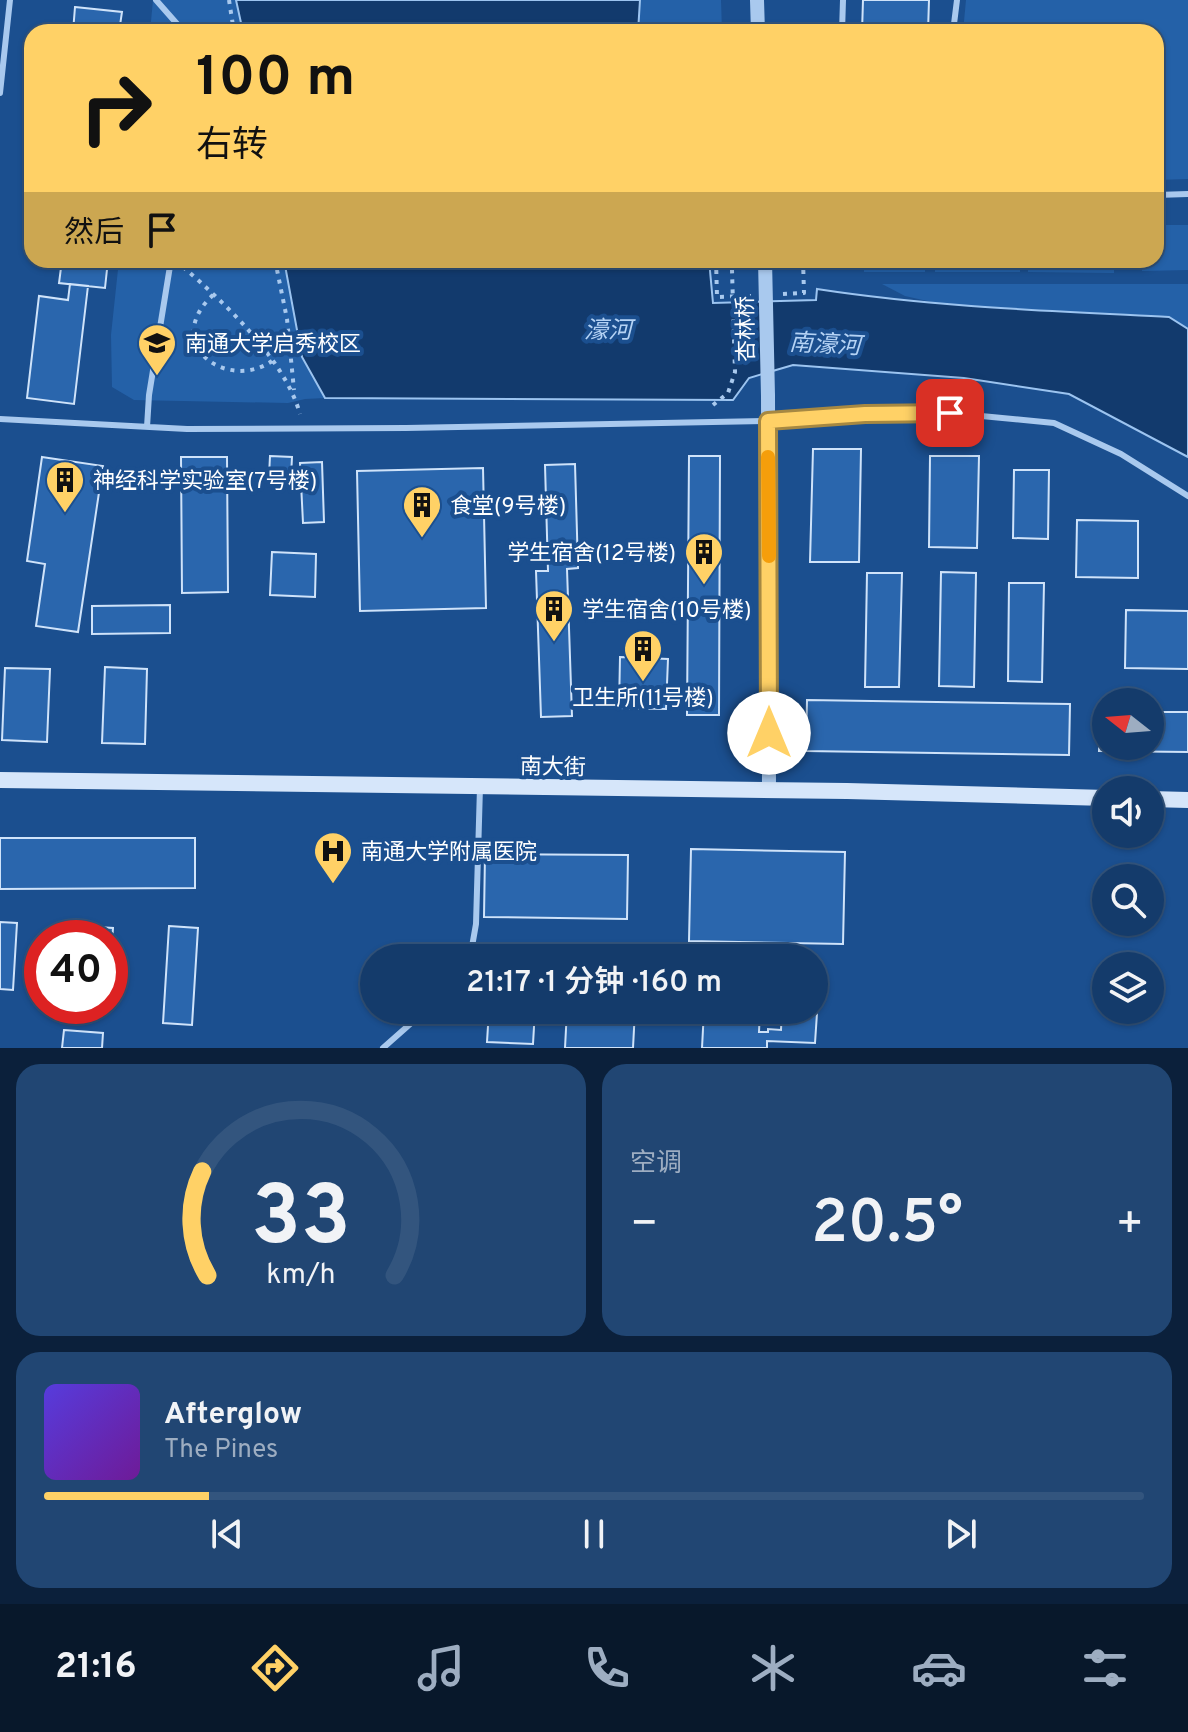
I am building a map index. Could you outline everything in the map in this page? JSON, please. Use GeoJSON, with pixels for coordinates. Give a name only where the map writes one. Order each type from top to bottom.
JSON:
{"type":"FeatureCollection","features":[{"type":"Feature","properties":{"kind":"main road","name":"南大街"},"geometry":{"type":"LineString","coordinates":[[0,780],[1092,798]]}},
{"type":"Feature","properties":{"kind":"main road"},"geometry":{"type":"LineString","coordinates":[[1164,799],[1188,800]]}},
{"type":"Feature","properties":{"kind":"street"},"geometry":{"type":"LineString","coordinates":[[757,0],[758,24]]}},
{"type":"Feature","properties":{"kind":"street","name":"杏林桥"},"geometry":{"type":"LineString","coordinates":[[765,268],[769,791]]}},
{"type":"Feature","properties":{"kind":"lane"},"geometry":{"type":"LineString","coordinates":[[0,93],[10,0]]}},
{"type":"Feature","properties":{"kind":"lane"},"geometry":{"type":"LineString","coordinates":[[156,0],[177,24]]}},
{"type":"Feature","properties":{"kind":"lane"},"geometry":{"type":"LineString","coordinates":[[842,24],[843,0]]}},
{"type":"Feature","properties":{"kind":"lane"},"geometry":{"type":"LineString","coordinates":[[954,24],[957,0]]}},
{"type":"Feature","properties":{"kind":"lane"},"geometry":{"type":"LineString","coordinates":[[1164,195],[1188,194]]}},
{"type":"Feature","properties":{"kind":"lane"},"geometry":{"type":"LineString","coordinates":[[147,427],[172,268]]}},
{"type":"Feature","properties":{"kind":"lane"},"geometry":{"type":"LineString","coordinates":[[0,419],[147,427],[303,428],[768,421],[865,414],[950,413],[1054,423],[1121,454],[1188,496]]}},
{"type":"Feature","properties":{"kind":"lane"},"geometry":{"type":"LineString","coordinates":[[472,944],[476,924],[480,787]]}},
{"type":"Feature","properties":{"kind":"lane"},"geometry":{"type":"LineString","coordinates":[[383,1048],[410,1024]]}},
{"type":"Feature","properties":{"kind":"path"},"geometry":{"type":"LineString","coordinates":[[229,0],[233,24]]}},
{"type":"Feature","properties":{"kind":"path"},"geometry":{"type":"LineString","coordinates":[[182,268],[213,295],[272,361],[294,392]]}},
{"type":"Feature","properties":{"kind":"path"},"geometry":{"type":"LineString","coordinates":[[277,268],[287,319],[294,392],[303,428]]}},
{"type":"Feature","properties":{"kind":"path"},"geometry":{"type":"LineString","coordinates":[[713,405],[728,393],[735,372],[732,268]]}},
{"type":"Feature","properties":{"kind":"path"},"geometry":{"type":"LineString","coordinates":[[213,295],[200,310],[195,327],[196,344],[206,359],[224,371],[242,373],[261,368],[272,361]]}},
{"type":"Feature","properties":{"kind":"shaded area"},"geometry":{"type":"Polygon","coordinates":[[[153,0],[236,0],[241,24],[151,24],[153,0]]]}},
{"type":"Feature","properties":{"kind":"shaded area"},"geometry":{"type":"Polygon","coordinates":[[[640,0],[721,0],[722,24],[638,24],[640,0]]]}},
{"type":"Feature","properties":{"kind":"shaded area"},"geometry":{"type":"Polygon","coordinates":[[[966,0],[1188,0],[1188,179],[1164,180],[1164,24],[964,24],[966,0]]]}},
{"type":"Feature","properties":{"kind":"shaded area"},"geometry":{"type":"Polygon","coordinates":[[[1164,225],[1188,225],[1188,270],[1142,271],[1142,268],[1164,268],[1164,225]]]}},
{"type":"Feature","properties":{"kind":"shaded area"},"geometry":{"type":"Polygon","coordinates":[[[118,268],[285,268],[302,357],[325,398],[288,403],[134,400],[112,387],[111,335],[118,268]]]}},
{"type":"Feature","properties":{"kind":"shaded area"},"geometry":{"type":"Polygon","coordinates":[[[864,268],[925,268],[925,272],[864,272],[864,268]]]}},
{"type":"Feature","properties":{"kind":"shaded area"},"geometry":{"type":"Polygon","coordinates":[[[935,268],[1020,268],[1020,272],[935,272],[935,268]]]}},
{"type":"Feature","properties":{"kind":"shaded area"},"geometry":{"type":"Polygon","coordinates":[[[1028,268],[1114,268],[1114,273],[1028,272],[1028,268]]]}},
{"type":"Feature","properties":{"kind":"shaded area"},"geometry":{"type":"Polygon","coordinates":[[[882,284],[1188,284],[1188,329],[1169,317],[945,305],[905,296],[882,284]]]}},
{"type":"Feature","properties":{"kind":"water"},"geometry":{"type":"Polygon","coordinates":[[[236,0],[640,0],[638,24],[241,24],[236,0]]]}},
{"type":"Feature","properties":{"kind":"water","name":"濠河"},"geometry":{"type":"Polygon","coordinates":[[[285,268],[710,268],[713,303],[816,300],[817,289],[949,304],[1169,317],[1188,329],[1188,457],[1069,394],[964,378],[793,365],[749,378],[733,400],[325,398],[302,357],[285,268]]]}},
{"type":"Feature","properties":{"kind":"building"},"geometry":{"type":"Polygon","coordinates":[[[863,0],[929,0],[928,24],[862,24],[863,0]]]}},
{"type":"Feature","properties":{"kind":"building"},"geometry":{"type":"Polygon","coordinates":[[[75,7],[122,12],[120,24],[74,24],[75,7]]]}},
{"type":"Feature","properties":{"kind":"building"},"geometry":{"type":"Polygon","coordinates":[[[61,268],[107,268],[105,288],[59,283],[61,268]]]}},
{"type":"Feature","properties":{"kind":"building"},"geometry":{"type":"Polygon","coordinates":[[[70,284],[88,286],[74,404],[27,398],[39,296],[68,300],[70,284]]]}},
{"type":"Feature","properties":{"kind":"building"},"geometry":{"type":"Polygon","coordinates":[[[813,449],[861,449],[859,562],[810,562],[813,449]]]}},
{"type":"Feature","properties":{"kind":"building"},"geometry":{"type":"Polygon","coordinates":[[[270,456],[292,457],[291,477],[269,476],[270,456]]]}},
{"type":"Feature","properties":{"kind":"building","name":"学生宿舍(12号楼)"},"geometry":{"type":"Polygon","coordinates":[[[689,456],[720,456],[719,715],[687,715],[689,456]]]}},
{"type":"Feature","properties":{"kind":"building"},"geometry":{"type":"Polygon","coordinates":[[[930,456],[979,456],[977,548],[929,547],[930,456]]]}},
{"type":"Feature","properties":{"kind":"building","name":"神经科学实验室(7号楼)"},"geometry":{"type":"Polygon","coordinates":[[[42,457],[103,466],[78,632],[36,626],[45,564],[27,561],[42,457]]]}},
{"type":"Feature","properties":{"kind":"building"},"geometry":{"type":"Polygon","coordinates":[[[181,457],[227,457],[228,592],[182,593],[181,457]]]}},
{"type":"Feature","properties":{"kind":"building"},"geometry":{"type":"Polygon","coordinates":[[[322,462],[324,522],[303,523],[300,463],[322,462]]]}},
{"type":"Feature","properties":{"kind":"building","name":"学生宿舍(10号楼)"},"geometry":{"type":"Polygon","coordinates":[[[575,464],[578,568],[567,569],[572,716],[541,717],[536,571],[548,571],[545,465],[575,464]]]}},
{"type":"Feature","properties":{"kind":"building","name":"食堂(9号楼)"},"geometry":{"type":"Polygon","coordinates":[[[483,468],[486,608],[360,611],[357,471],[483,468]]]}},
{"type":"Feature","properties":{"kind":"building"},"geometry":{"type":"Polygon","coordinates":[[[1014,470],[1049,470],[1048,539],[1013,538],[1014,470]]]}},
{"type":"Feature","properties":{"kind":"building"},"geometry":{"type":"Polygon","coordinates":[[[1077,520],[1138,521],[1138,578],[1076,577],[1077,520]]]}},
{"type":"Feature","properties":{"kind":"building"},"geometry":{"type":"Polygon","coordinates":[[[272,552],[316,554],[315,597],[270,595],[272,552]]]}},
{"type":"Feature","properties":{"kind":"building"},"geometry":{"type":"Polygon","coordinates":[[[941,572],[976,573],[974,687],[939,686],[941,572]]]}},
{"type":"Feature","properties":{"kind":"building"},"geometry":{"type":"Polygon","coordinates":[[[867,573],[902,573],[899,687],[865,687],[867,573]]]}},
{"type":"Feature","properties":{"kind":"building"},"geometry":{"type":"Polygon","coordinates":[[[1009,583],[1044,583],[1042,682],[1008,681],[1009,583]]]}},
{"type":"Feature","properties":{"kind":"building"},"geometry":{"type":"Polygon","coordinates":[[[170,605],[170,633],[92,634],[92,606],[170,605]]]}},
{"type":"Feature","properties":{"kind":"building"},"geometry":{"type":"Polygon","coordinates":[[[1126,610],[1188,611],[1188,669],[1125,668],[1126,610]]]}},
{"type":"Feature","properties":{"kind":"building","name":"卫生所(11号楼)"},"geometry":{"type":"Polygon","coordinates":[[[620,657],[668,659],[666,709],[619,708],[620,657]]]}},
{"type":"Feature","properties":{"kind":"building"},"geometry":{"type":"Polygon","coordinates":[[[105,667],[147,669],[145,744],[102,743],[105,667]]]}},
{"type":"Feature","properties":{"kind":"building"},"geometry":{"type":"Polygon","coordinates":[[[5,668],[50,669],[47,742],[2,740],[5,668]]]}},
{"type":"Feature","properties":{"kind":"building"},"geometry":{"type":"Polygon","coordinates":[[[807,700],[1070,704],[1069,755],[806,751],[807,700]]]}},
{"type":"Feature","properties":{"kind":"building"},"geometry":{"type":"Polygon","coordinates":[[[1164,712],[1188,712],[1188,752],[1164,752],[1164,712]]]}},
{"type":"Feature","properties":{"kind":"building"},"geometry":{"type":"Polygon","coordinates":[[[0,838],[195,838],[195,888],[0,889],[0,838]]]}},
{"type":"Feature","properties":{"kind":"building"},"geometry":{"type":"Polygon","coordinates":[[[691,849],[845,852],[843,944],[689,941],[691,849]]]}},
{"type":"Feature","properties":{"kind":"building"},"geometry":{"type":"Polygon","coordinates":[[[485,854],[628,855],[627,919],[484,917],[485,854]]]}},
{"type":"Feature","properties":{"kind":"building"},"geometry":{"type":"Polygon","coordinates":[[[0,922],[17,923],[13,990],[0,989],[0,922]]]}},
{"type":"Feature","properties":{"kind":"building"},"geometry":{"type":"Polygon","coordinates":[[[169,926],[198,928],[192,1025],[163,1023],[169,926]]]}},
{"type":"Feature","properties":{"kind":"building"},"geometry":{"type":"Polygon","coordinates":[[[488,1024],[534,1024],[533,1044],[487,1042],[488,1024]]]}},
{"type":"Feature","properties":{"kind":"building"},"geometry":{"type":"Polygon","coordinates":[[[566,1024],[634,1024],[633,1048],[565,1048],[566,1024]]]}},
{"type":"Feature","properties":{"kind":"building"},"geometry":{"type":"Polygon","coordinates":[[[703,1024],[759,1024],[759,1032],[781,1030],[781,1024],[816,1024],[815,1043],[767,1041],[767,1048],[702,1048],[703,1024]]]}},
{"type":"Feature","properties":{"kind":"building"},"geometry":{"type":"Polygon","coordinates":[[[64,1030],[103,1033],[102,1048],[62,1048],[64,1030]]]}},
{"type":"Feature","properties":{"kind":"slow traffic"},"geometry":{"type":"LineString","coordinates":[[768,457],[769,556]]}},
{"type":"Feature","properties":{"kind":"place","name":"南通大学启秀校区"},"geometry":{"type":"Point","coordinates":[157,377]}},
{"type":"Feature","properties":{"kind":"place","name":"神经科学实验室(7号楼)"},"geometry":{"type":"Point","coordinates":[65,514]}},
{"type":"Feature","properties":{"kind":"place","name":"食堂(9号楼)"},"geometry":{"type":"Point","coordinates":[422,539]}},
{"type":"Feature","properties":{"kind":"place","name":"学生宿舍(12号楼)"},"geometry":{"type":"Point","coordinates":[704,586]}},
{"type":"Feature","properties":{"kind":"place","name":"学生宿舍(10号楼)"},"geometry":{"type":"Point","coordinates":[554,643]}},
{"type":"Feature","properties":{"kind":"place","name":"卫生所(11号楼)"},"geometry":{"type":"Point","coordinates":[643,683]}},
{"type":"Feature","properties":{"kind":"place","name":"南通大学附属医院"},"geometry":{"type":"Point","coordinates":[333,885]}},
{"type":"Feature","properties":{"kind":"route"},"geometry":{"type":"LineString","coordinates":[[769,733],[768,421],[865,414],[950,413]]}},
{"type":"Feature","properties":{"kind":"water label","name":"南濠河"},"geometry":{"type":"Point","coordinates":[825,344]}}]}
